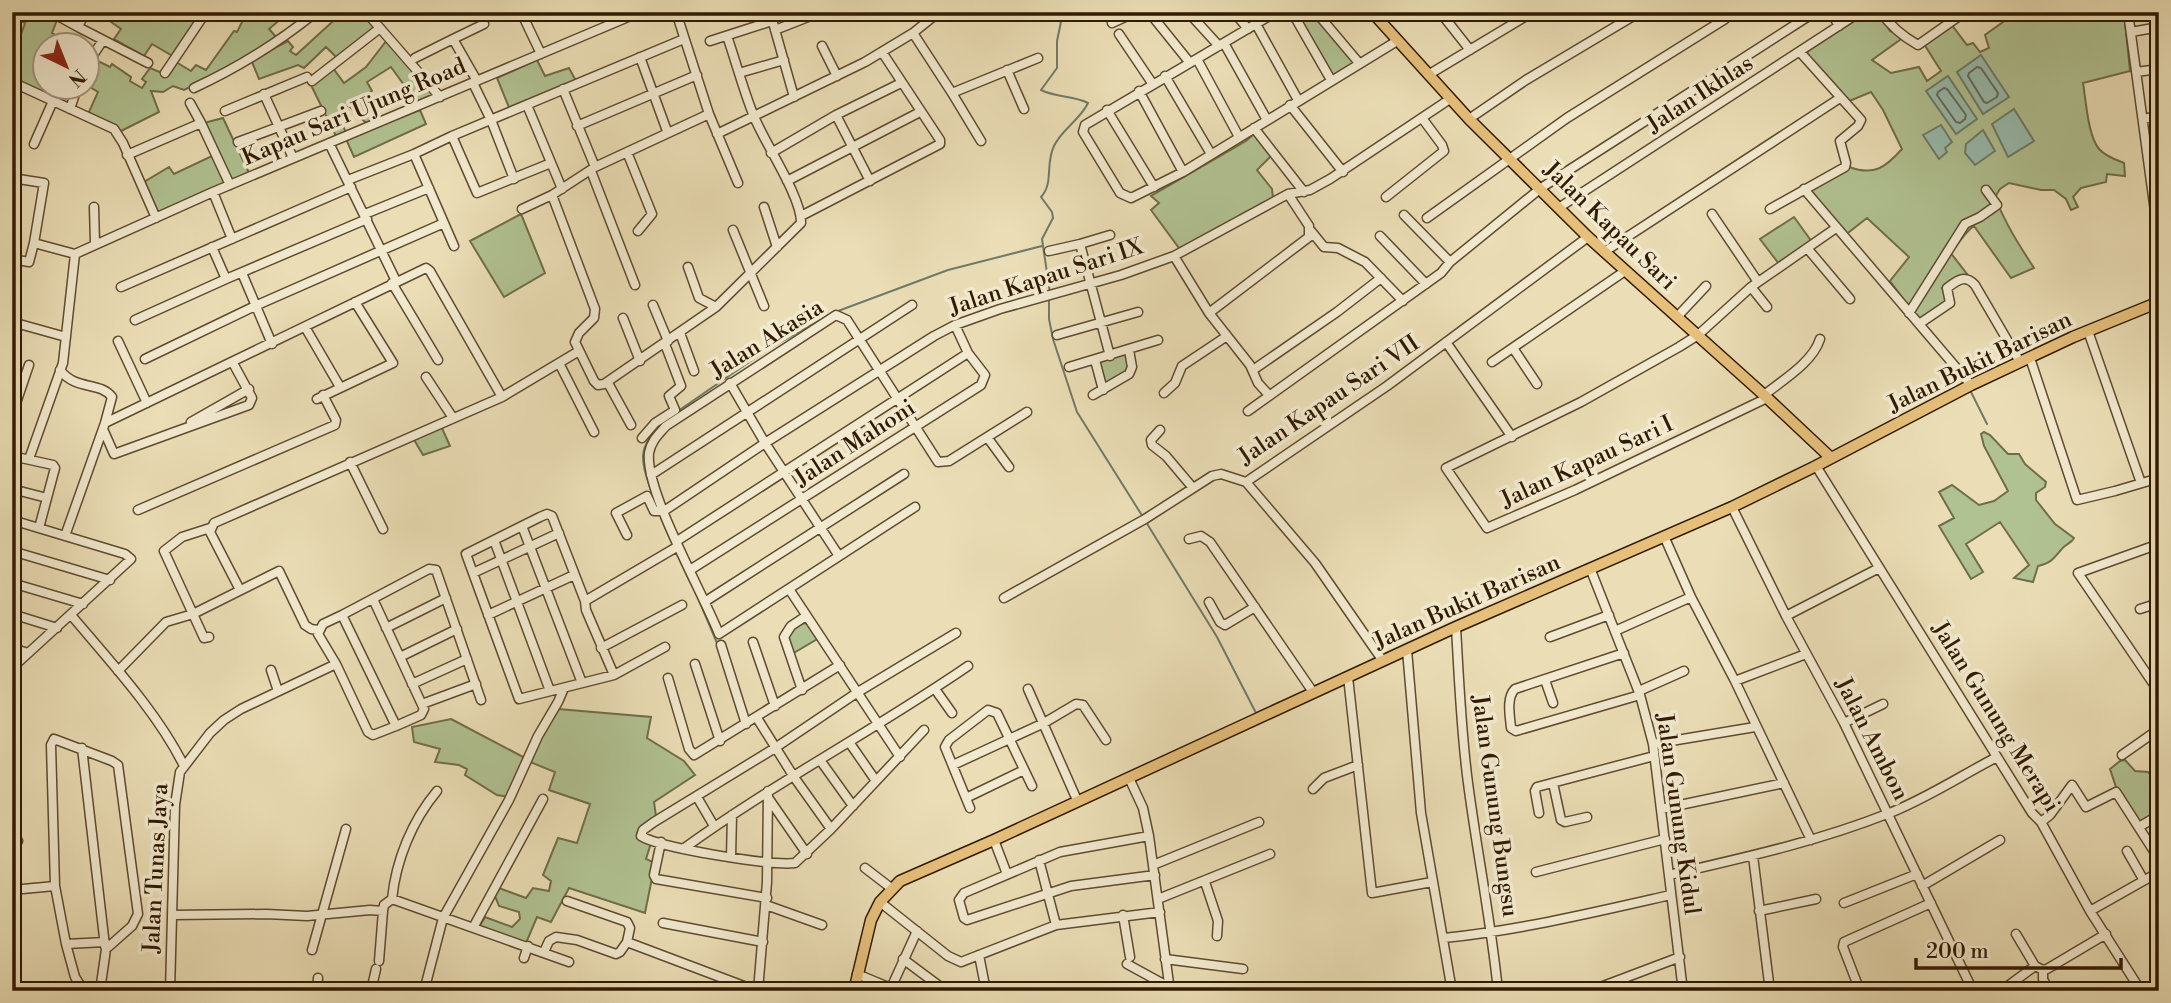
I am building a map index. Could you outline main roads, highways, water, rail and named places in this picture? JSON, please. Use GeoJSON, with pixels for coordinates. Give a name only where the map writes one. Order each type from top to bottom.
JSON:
{"type":"FeatureCollection","features":[{"type":"Feature","properties":{"kind":"main road","name":"Jalan Kapau Sari"},"geometry":{"type":"LineString","coordinates":[[1372,12],[1469,119],[1588,237],[1766,396],[1830,458]]}},
{"type":"Feature","properties":{"kind":"main road","name":"Jalan Bukit Barisan"},"geometry":{"type":"LineString","coordinates":[[855,991],[871,920],[891,888],[913,874],[994,840],[1456,627],[1732,507],[1971,384],[2159,302]]}},
{"type":"Feature","properties":{"kind":"water"},"geometry":{"type":"Polygon","coordinates":[[[1981,55],[2009,97],[1983,114],[1957,72],[1981,55]]]}},
{"type":"Feature","properties":{"kind":"water"},"geometry":{"type":"Polygon","coordinates":[[[1948,76],[1977,119],[1956,134],[1926,91],[1948,76]]]}},
{"type":"Feature","properties":{"kind":"water"},"geometry":{"type":"Polygon","coordinates":[[[2014,109],[2034,141],[2008,157],[1992,124],[2014,109]]]}},
{"type":"Feature","properties":{"kind":"water"},"geometry":{"type":"Polygon","coordinates":[[[1941,125],[1952,142],[1945,148],[1947,152],[1939,159],[1923,135],[1941,125]]]}},
{"type":"Feature","properties":{"kind":"water"},"geometry":{"type":"Polygon","coordinates":[[[1983,130],[1995,151],[1975,165],[1965,153],[1966,144],[1983,130]]]}},
{"type":"Feature","properties":{"kind":"waterway"},"geometry":{"type":"LineString","coordinates":[[1050,293],[1042,239],[1053,218],[1052,212],[1041,197],[1047,186],[1054,146],[1088,103],[1041,90],[1057,68],[1057,41],[1063,12]]}},
{"type":"Feature","properties":{"kind":"waterway"},"geometry":{"type":"LineString","coordinates":[[838,311],[948,270],[1042,246]]}},
{"type":"Feature","properties":{"kind":"waterway"},"geometry":{"type":"LineString","coordinates":[[1049,298],[1053,339],[1077,412],[1143,517]]}},
{"type":"Feature","properties":{"kind":"waterway"},"geometry":{"type":"LineString","coordinates":[[678,411],[765,351],[829,315]]}},
{"type":"Feature","properties":{"kind":"waterway"},"geometry":{"type":"LineString","coordinates":[[1971,392],[1987,424]]}},
{"type":"Feature","properties":{"kind":"waterway"},"geometry":{"type":"LineString","coordinates":[[651,490],[643,455],[648,440],[663,424]]}},
{"type":"Feature","properties":{"kind":"waterway"},"geometry":{"type":"LineString","coordinates":[[1146,522],[1217,637],[1256,713],[1280,702]]}},
{"type":"Feature","properties":{"kind":"waterway"},"geometry":{"type":"LineString","coordinates":[[698,598],[717,643]]}}]}
